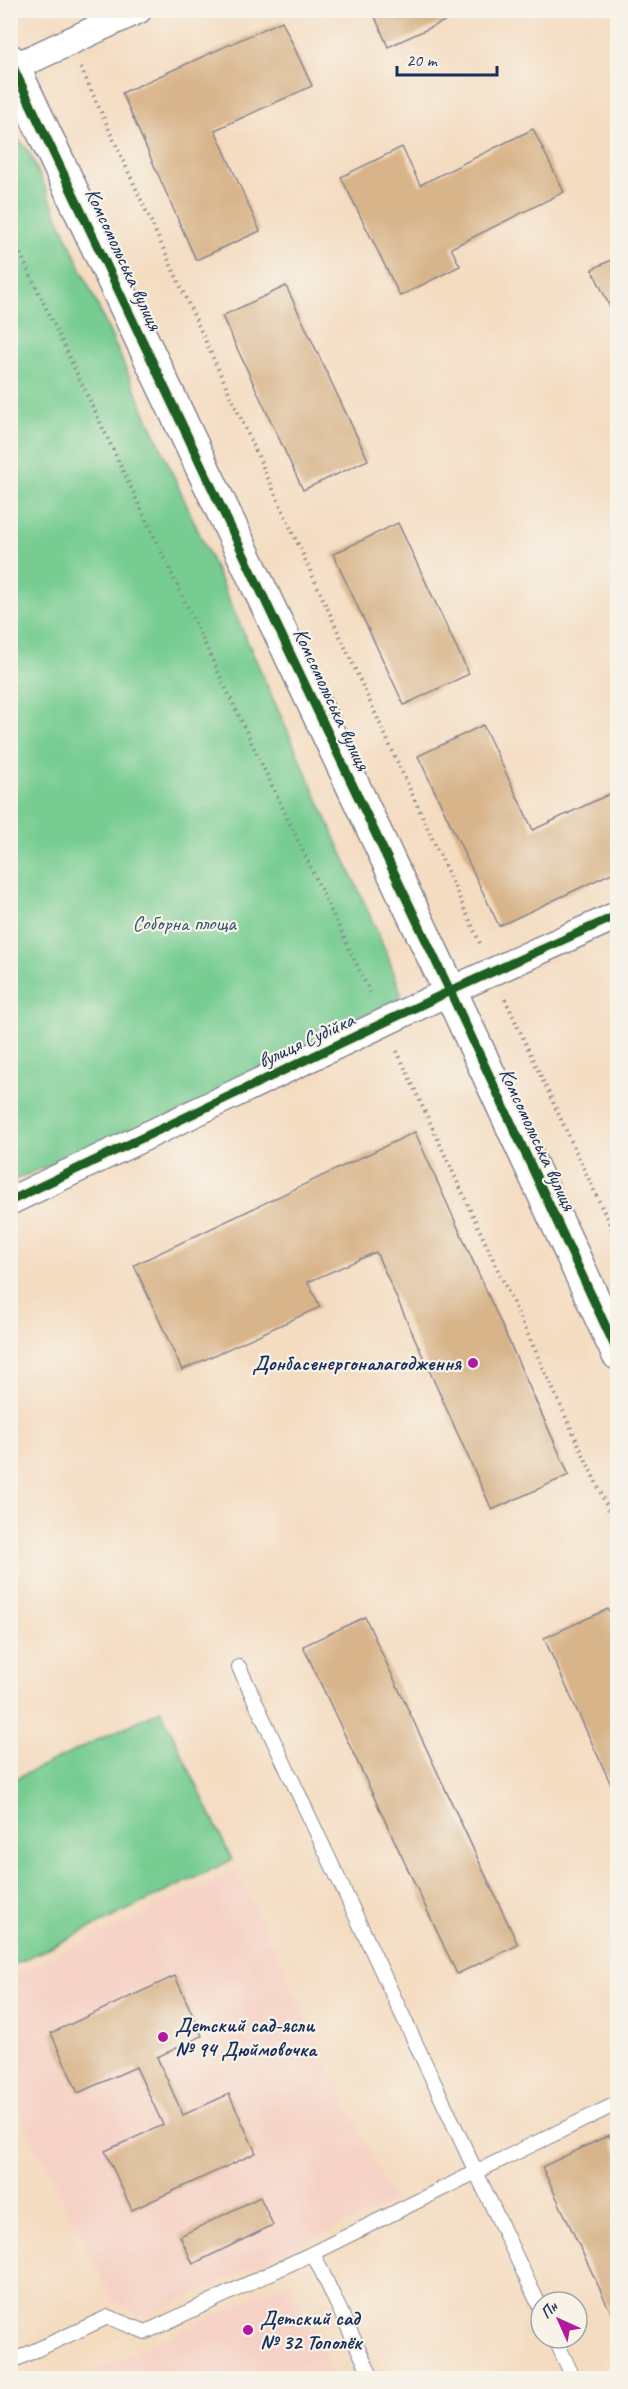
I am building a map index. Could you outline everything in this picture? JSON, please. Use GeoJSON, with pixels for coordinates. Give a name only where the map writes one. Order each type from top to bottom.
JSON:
{"type":"FeatureCollection","features":[{"type":"Feature","properties":{"kind":"street"},"geometry":{"type":"LineString","coordinates":[[12,66],[138,10]]}},
{"type":"Feature","properties":{"kind":"street","name":"Комсомольська вулиця"},"geometry":{"type":"LineString","coordinates":[[12,66],[450,991],[618,1353]]}},
{"type":"Feature","properties":{"kind":"street","name":"вулиця Судійка"},"geometry":{"type":"LineString","coordinates":[[10,1201],[450,991],[618,915]]}},
{"type":"Feature","properties":{"kind":"lane"},"geometry":{"type":"LineString","coordinates":[[239,1667],[532,2290]]}},
{"type":"Feature","properties":{"kind":"lane"},"geometry":{"type":"LineString","coordinates":[[10,2362],[108,2317],[146,2332],[618,2103]]}},
{"type":"Feature","properties":{"kind":"lane"},"geometry":{"type":"LineString","coordinates":[[312,2253],[372,2379]]}},
{"type":"Feature","properties":{"kind":"lane"},"geometry":{"type":"LineString","coordinates":[[561,2350],[572,2375],[564,2379]]}},
{"type":"Feature","properties":{"kind":"path"},"geometry":{"type":"LineString","coordinates":[[69,42],[618,1242]]}},
{"type":"Feature","properties":{"kind":"path"},"geometry":{"type":"LineString","coordinates":[[10,232],[384,1023],[618,1530]]}},
{"type":"Feature","properties":{"kind":"shaded area","name":"Детский сад-ясли № 94 Дюймовочка"},"geometry":{"type":"Polygon","coordinates":[[[237,1869],[393,2202],[147,2316],[114,2302],[11,2097],[11,1977],[237,1869]]]}},
{"type":"Feature","properties":{"kind":"shaded area","name":"Детский сад № 32 Тополёк"},"geometry":{"type":"Polygon","coordinates":[[[289,2281],[336,2378],[80,2378],[289,2281]]]}},
{"type":"Feature","properties":{"kind":"green space","name":"Соборна площа"},"geometry":{"type":"Polygon","coordinates":[[[10,131],[29,152],[387,954],[401,993],[395,1009],[363,1037],[11,1181],[10,131]]]}},
{"type":"Feature","properties":{"kind":"green space"},"geometry":{"type":"Polygon","coordinates":[[[161,1710],[232,1860],[11,1966],[11,1781],[161,1710]]]}},
{"type":"Feature","properties":{"kind":"building"},"geometry":{"type":"Polygon","coordinates":[[[372,10],[469,10],[388,47],[372,10]]]}},
{"type":"Feature","properties":{"kind":"building"},"geometry":{"type":"Polygon","coordinates":[[[282,21],[312,86],[215,130],[260,231],[196,260],[122,93],[282,21]]]}},
{"type":"Feature","properties":{"kind":"building"},"geometry":{"type":"Polygon","coordinates":[[[533,129],[564,192],[451,248],[460,266],[400,296],[341,177],[402,147],[420,185],[533,129]]]}},
{"type":"Feature","properties":{"kind":"building"},"geometry":{"type":"Polygon","coordinates":[[[618,257],[618,324],[592,269],[618,257]]]}},
{"type":"Feature","properties":{"kind":"building"},"geometry":{"type":"Polygon","coordinates":[[[286,286],[368,460],[303,490],[222,316],[286,286]]]}},
{"type":"Feature","properties":{"kind":"building"},"geometry":{"type":"Polygon","coordinates":[[[398,523],[469,674],[404,705],[333,554],[398,523]]]}},
{"type":"Feature","properties":{"kind":"building"},"geometry":{"type":"Polygon","coordinates":[[[483,725],[533,830],[618,790],[618,870],[499,926],[418,756],[483,725]]]}},
{"type":"Feature","properties":{"kind":"building"},"geometry":{"type":"Polygon","coordinates":[[[415,1132],[569,1475],[492,1510],[376,1252],[308,1282],[320,1307],[182,1370],[134,1265],[415,1132]]]}},
{"type":"Feature","properties":{"kind":"building"},"geometry":{"type":"Polygon","coordinates":[[[608,1609],[618,1630],[618,1800],[544,1638],[608,1609]]]}},
{"type":"Feature","properties":{"kind":"building"},"geometry":{"type":"Polygon","coordinates":[[[365,1617],[518,1945],[457,1974],[303,1646],[365,1617]]]}},
{"type":"Feature","properties":{"kind":"building"},"geometry":{"type":"Polygon","coordinates":[[[175,1976],[202,2036],[157,2057],[183,2115],[229,2094],[256,2153],[132,2210],[105,2151],[163,2125],[136,2067],[78,2093],[51,2033],[175,1976]]]}},
{"type":"Feature","properties":{"kind":"building"},"geometry":{"type":"Polygon","coordinates":[[[609,2135],[618,2154],[618,2317],[614,2319],[542,2167],[609,2135]]]}},
{"type":"Feature","properties":{"kind":"building"},"geometry":{"type":"Polygon","coordinates":[[[260,2197],[273,2225],[193,2264],[180,2236],[260,2197]]]}},
{"type":"Feature","properties":{"kind":"cycle path"},"geometry":{"type":"LineString","coordinates":[[10,61],[450,991],[618,1353]]}},
{"type":"Feature","properties":{"kind":"cycle path"},"geometry":{"type":"LineString","coordinates":[[10,1201],[450,991],[618,915]]}},
{"type":"Feature","properties":{"kind":"place","name":"Донбасенергоналагодження"},"geometry":{"type":"Point","coordinates":[473,1363]}},
{"type":"Feature","properties":{"kind":"place","name":"Детский сад-ясли № 94 Дюймовочка"},"geometry":{"type":"Point","coordinates":[163,2037]}},
{"type":"Feature","properties":{"kind":"place","name":"Детский сад № 32 Тополёк"},"geometry":{"type":"Point","coordinates":[248,2330]}}]}
